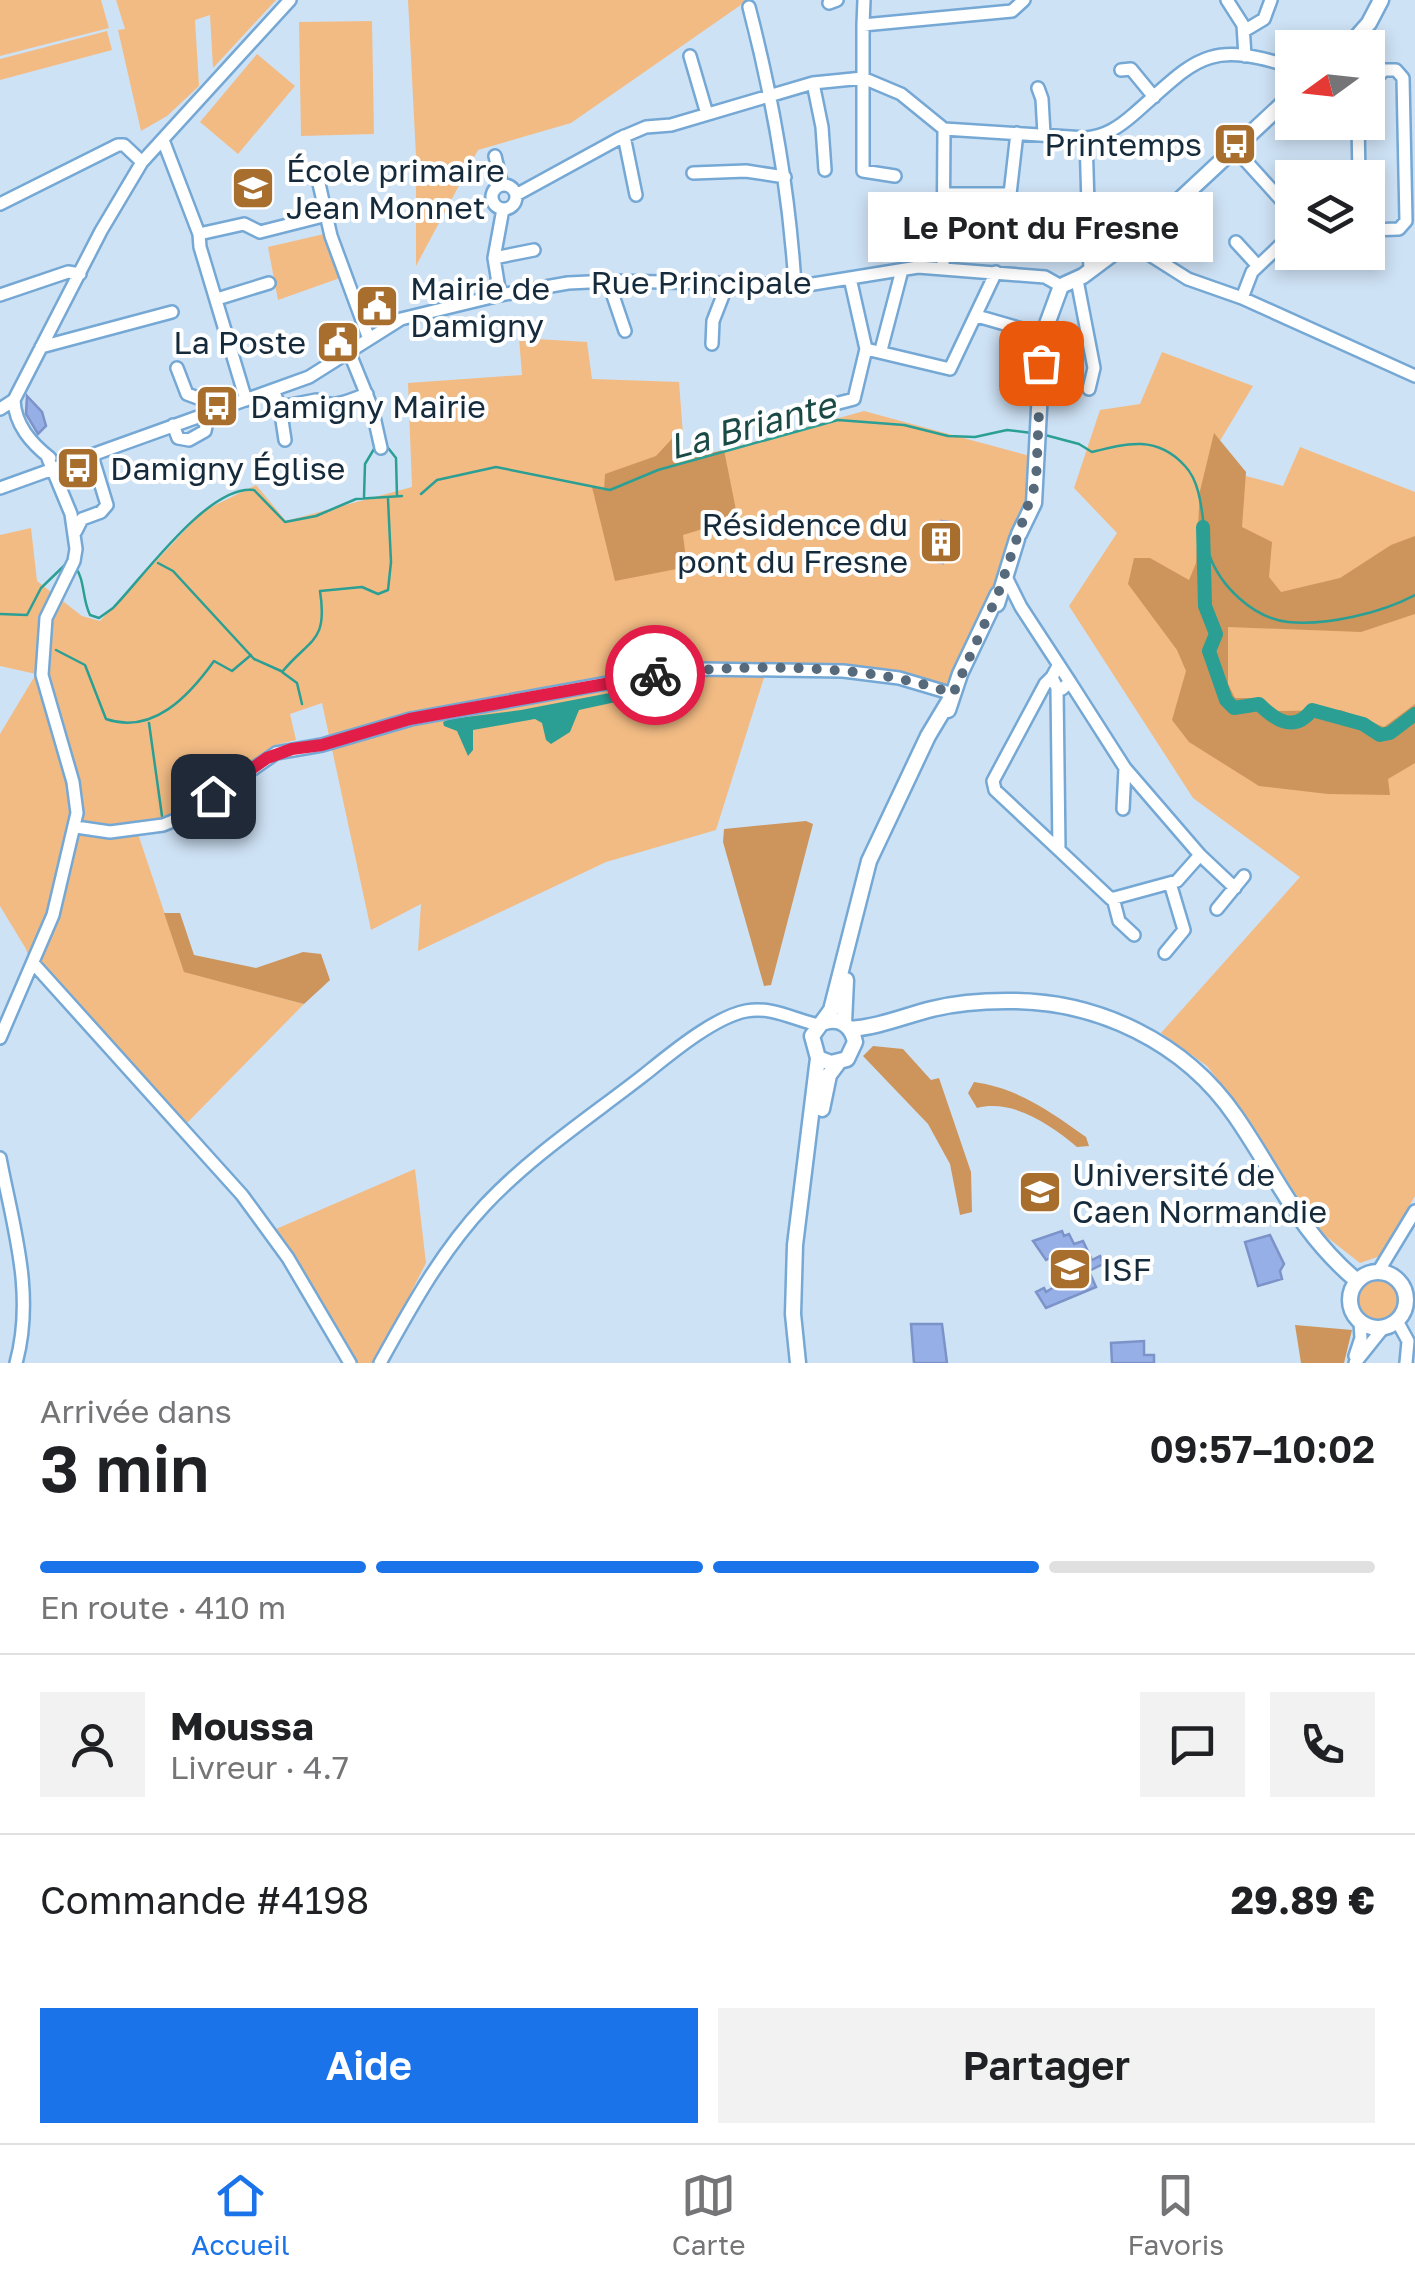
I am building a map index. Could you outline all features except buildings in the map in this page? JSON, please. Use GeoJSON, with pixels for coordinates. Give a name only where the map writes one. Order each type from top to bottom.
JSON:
{"type":"FeatureCollection","features":[{"type":"Feature","properties":{"kind":"main road"},"geometry":{"type":"LineString","coordinates":[[1363,30],[1381,0]]}},
{"type":"Feature","properties":{"kind":"main road"},"geometry":{"type":"LineString","coordinates":[[798,1363],[793,1280],[815,1052],[869,861],[997,599],[1034,503],[1043,335],[1061,286],[1083,276],[1131,242],[1275,110]]}},
{"type":"Feature","properties":{"kind":"main road"},"geometry":{"type":"LineString","coordinates":[[801,1197],[829,1075],[838,1063],[850,1057],[850,1031],[842,1010],[858,900]]}},
{"type":"Feature","properties":{"kind":"main road"},"geometry":{"type":"LineString","coordinates":[[822,1024],[850,1031],[984,1003],[1042,1002],[1094,1014],[1150,1037],[1210,1084],[1234,1114],[1298,1220],[1317,1244],[1358,1281]]}},
{"type":"Feature","properties":{"kind":"main road"},"geometry":{"type":"LineString","coordinates":[[815,1052],[838,1063]]}},
{"type":"Feature","properties":{"kind":"main road"},"geometry":{"type":"LineString","coordinates":[[1378,1272],[1408,1287],[1406,1309],[1382,1328],[1360,1322],[1350,1301],[1358,1281],[1378,1272]]}},
{"type":"Feature","properties":{"kind":"street"},"geometry":{"type":"LineString","coordinates":[[0,409],[14,400],[142,162],[290,0]]}},
{"type":"Feature","properties":{"kind":"street"},"geometry":{"type":"LineString","coordinates":[[864,0],[863,172],[895,176]]}},
{"type":"Feature","properties":{"kind":"street"},"geometry":{"type":"LineString","coordinates":[[863,25],[1012,10],[1024,0]]}},
{"type":"Feature","properties":{"kind":"street"},"geometry":{"type":"LineString","coordinates":[[1227,0],[1244,31],[1245,56]]}},
{"type":"Feature","properties":{"kind":"street"},"geometry":{"type":"LineString","coordinates":[[1244,31],[1264,20],[1271,0]]}},
{"type":"Feature","properties":{"kind":"street"},"geometry":{"type":"LineString","coordinates":[[749,6],[772,94],[795,285]]}},
{"type":"Feature","properties":{"kind":"street"},"geometry":{"type":"LineString","coordinates":[[503,209],[512,205],[516,195],[646,127],[671,125],[812,83],[863,78],[901,94],[944,130],[1086,138],[1110,132],[1194,62],[1215,54],[1275,63]]}},
{"type":"Feature","properties":{"kind":"street"},"geometry":{"type":"LineString","coordinates":[[690,56],[706,114]]}},
{"type":"Feature","properties":{"kind":"street"},"geometry":{"type":"LineString","coordinates":[[1121,70],[1131,70],[1154,96]]}},
{"type":"Feature","properties":{"kind":"street"},"geometry":{"type":"LineString","coordinates":[[1385,70],[1396,70],[1404,78],[1406,221],[1399,229],[1385,229]]}},
{"type":"Feature","properties":{"kind":"street"},"geometry":{"type":"LineString","coordinates":[[812,83],[822,127],[825,170]]}},
{"type":"Feature","properties":{"kind":"street"},"geometry":{"type":"LineString","coordinates":[[1038,88],[1044,134]]}},
{"type":"Feature","properties":{"kind":"street"},"geometry":{"type":"LineString","coordinates":[[943,268],[944,130]]}},
{"type":"Feature","properties":{"kind":"street"},"geometry":{"type":"LineString","coordinates":[[944,194],[1010,194],[1016,133]]}},
{"type":"Feature","properties":{"kind":"street"},"geometry":{"type":"LineString","coordinates":[[624,136],[636,195]]}},
{"type":"Feature","properties":{"kind":"street"},"geometry":{"type":"LineString","coordinates":[[1086,138],[1083,276],[1094,368],[1089,388]]}},
{"type":"Feature","properties":{"kind":"street"},"geometry":{"type":"LineString","coordinates":[[163,140],[199,234],[246,400]]}},
{"type":"Feature","properties":{"kind":"street"},"geometry":{"type":"LineString","coordinates":[[0,204],[118,145],[124,145],[142,162]]}},
{"type":"Feature","properties":{"kind":"street"},"geometry":{"type":"LineString","coordinates":[[1235,149],[1275,193]]}},
{"type":"Feature","properties":{"kind":"street"},"geometry":{"type":"LineString","coordinates":[[494,156],[502,185]]}},
{"type":"Feature","properties":{"kind":"street"},"geometry":{"type":"LineString","coordinates":[[693,173],[746,172],[785,177]]}},
{"type":"Feature","properties":{"kind":"street"},"geometry":{"type":"LineString","coordinates":[[0,488],[309,377],[370,339],[327,216],[317,175]]}},
{"type":"Feature","properties":{"kind":"street"},"geometry":{"type":"LineString","coordinates":[[502,185],[512,188],[516,195]]}},
{"type":"Feature","properties":{"kind":"street"},"geometry":{"type":"LineString","coordinates":[[502,185],[494,191],[492,199],[503,209]]}},
{"type":"Feature","properties":{"kind":"street"},"geometry":{"type":"LineString","coordinates":[[500,294],[494,258],[503,209]]}},
{"type":"Feature","properties":{"kind":"street"},"geometry":{"type":"LineString","coordinates":[[199,234],[244,224],[260,232],[327,216]]}},
{"type":"Feature","properties":{"kind":"street"},"geometry":{"type":"LineString","coordinates":[[1131,242],[1188,279],[1242,298],[1415,376]]}},
{"type":"Feature","properties":{"kind":"street"},"geometry":{"type":"LineString","coordinates":[[1236,242],[1258,266]]}},
{"type":"Feature","properties":{"kind":"street"},"geometry":{"type":"LineString","coordinates":[[494,258],[534,250]]}},
{"type":"Feature","properties":{"kind":"street"},"geometry":{"type":"LineString","coordinates":[[1242,298],[1248,278],[1275,250]]}},
{"type":"Feature","properties":{"kind":"street","name":"Rue Principale"},"geometry":{"type":"LineString","coordinates":[[370,339],[401,319],[500,294],[608,281],[795,285],[943,268],[1046,277],[1061,286]]}},
{"type":"Feature","properties":{"kind":"street"},"geometry":{"type":"LineString","coordinates":[[881,350],[902,270]]}},
{"type":"Feature","properties":{"kind":"street"},"geometry":{"type":"LineString","coordinates":[[0,294],[68,272],[80,274]]}},
{"type":"Feature","properties":{"kind":"street"},"geometry":{"type":"LineString","coordinates":[[866,348],[950,369],[996,272]]}},
{"type":"Feature","properties":{"kind":"street"},"geometry":{"type":"LineString","coordinates":[[832,404],[854,399],[866,348],[850,278]]}},
{"type":"Feature","properties":{"kind":"street"},"geometry":{"type":"LineString","coordinates":[[608,281],[625,330]]}},
{"type":"Feature","properties":{"kind":"street"},"geometry":{"type":"LineString","coordinates":[[217,298],[269,283]]}},
{"type":"Feature","properties":{"kind":"street"},"geometry":{"type":"LineString","coordinates":[[712,344],[713,321],[727,285]]}},
{"type":"Feature","properties":{"kind":"street"},"geometry":{"type":"LineString","coordinates":[[42,347],[172,312]]}},
{"type":"Feature","properties":{"kind":"street"},"geometry":{"type":"LineString","coordinates":[[976,316],[1043,335]]}},
{"type":"Feature","properties":{"kind":"street"},"geometry":{"type":"LineString","coordinates":[[350,354],[367,394],[380,444]]}},
{"type":"Feature","properties":{"kind":"street"},"geometry":{"type":"LineString","coordinates":[[173,426],[178,438],[190,440],[204,430],[210,412],[206,401],[186,394],[177,368]]}},
{"type":"Feature","properties":{"kind":"street"},"geometry":{"type":"LineString","coordinates":[[273,390],[285,440]]}},
{"type":"Feature","properties":{"kind":"street"},"geometry":{"type":"LineString","coordinates":[[280,407],[316,400],[326,406],[367,394]]}},
{"type":"Feature","properties":{"kind":"street"},"geometry":{"type":"LineString","coordinates":[[0,1038],[53,914],[76,826],[72,782],[42,676],[46,618],[76,557],[76,517],[60,467],[18,420],[14,400]]}},
{"type":"Feature","properties":{"kind":"street"},"geometry":{"type":"LineString","coordinates":[[76,517],[101,512],[107,504],[92,456]]}},
{"type":"Feature","properties":{"kind":"street"},"geometry":{"type":"LineString","coordinates":[[1005,575],[1056,677],[1066,687],[1070,682]]}},
{"type":"Feature","properties":{"kind":"street"},"geometry":{"type":"LineString","coordinates":[[997,599],[1021,607]]}},
{"type":"Feature","properties":{"kind":"street"},"geometry":{"type":"LineString","coordinates":[[76,826],[110,832],[163,825],[186,816],[276,754],[410,719],[640,677],[701,668],[843,671],[898,678],[952,695]]}},
{"type":"Feature","properties":{"kind":"street"},"geometry":{"type":"LineString","coordinates":[[1056,677],[1059,850]]}},
{"type":"Feature","properties":{"kind":"street"},"geometry":{"type":"LineString","coordinates":[[1134,936],[1119,921],[1113,898],[995,790],[993,781],[1044,684],[1056,677],[1070,682],[1125,768],[1200,855],[1235,888]]}},
{"type":"Feature","properties":{"kind":"street"},"geometry":{"type":"LineString","coordinates":[[1124,809],[1125,768]]}},
{"type":"Feature","properties":{"kind":"street"},"geometry":{"type":"LineString","coordinates":[[1113,898],[1177,881],[1200,855]]}},
{"type":"Feature","properties":{"kind":"street"},"geometry":{"type":"LineString","coordinates":[[1218,909],[1244,876]]}},
{"type":"Feature","properties":{"kind":"street"},"geometry":{"type":"LineString","coordinates":[[1165,953],[1184,930],[1170,883]]}},
{"type":"Feature","properties":{"kind":"street"},"geometry":{"type":"LineString","coordinates":[[34,962],[252,1208],[288,1258],[350,1363]]}},
{"type":"Feature","properties":{"kind":"street"},"geometry":{"type":"LineString","coordinates":[[0,989],[15,997]]}},
{"type":"Feature","properties":{"kind":"street"},"geometry":{"type":"LineString","coordinates":[[380,1363],[434,1267],[485,1205],[532,1162],[666,1058],[739,1013],[776,1012],[822,1024]]}},
{"type":"Feature","properties":{"kind":"street"},"geometry":{"type":"LineString","coordinates":[[776,1012],[798,1026],[815,1052]]}},
{"type":"Feature","properties":{"kind":"street"},"geometry":{"type":"LineString","coordinates":[[0,1158],[24,1278],[26,1310],[17,1361]]}},
{"type":"Feature","properties":{"kind":"street"},"geometry":{"type":"LineString","coordinates":[[1378,1272],[1415,1210]]}},
{"type":"Feature","properties":{"kind":"street"},"geometry":{"type":"LineString","coordinates":[[1406,1309],[1406,1363]]}},
{"type":"Feature","properties":{"kind":"street"},"geometry":{"type":"LineString","coordinates":[[1354,1363],[1362,1338],[1360,1322]]}},
{"type":"Feature","properties":{"kind":"street"},"geometry":{"type":"LineString","coordinates":[[1354,1363],[1382,1328]]}},
{"type":"Feature","properties":{"kind":"shaded area"},"geometry":{"type":"Polygon","coordinates":[[[0,0],[101,0],[109,28],[0,56],[0,0]]]}},
{"type":"Feature","properties":{"kind":"shaded area"},"geometry":{"type":"Polygon","coordinates":[[[116,0],[276,0],[213,68],[210,15],[195,20],[199,86],[167,116],[141,131],[118,30],[125,29],[116,0]]]}},
{"type":"Feature","properties":{"kind":"shaded area"},"geometry":{"type":"Polygon","coordinates":[[[408,0],[748,0],[571,123],[478,150],[416,266],[416,156],[408,0]]]}},
{"type":"Feature","properties":{"kind":"shaded area"},"geometry":{"type":"Polygon","coordinates":[[[372,21],[374,134],[301,136],[299,22],[372,21]]]}},
{"type":"Feature","properties":{"kind":"shaded area"},"geometry":{"type":"Polygon","coordinates":[[[107,31],[112,50],[0,80],[0,59],[107,31]]]}},
{"type":"Feature","properties":{"kind":"shaded area"},"geometry":{"type":"Polygon","coordinates":[[[257,54],[295,86],[238,154],[200,122],[257,54]]]}},
{"type":"Feature","properties":{"kind":"shaded area"},"geometry":{"type":"Polygon","coordinates":[[[324,234],[340,278],[278,300],[268,247],[324,234]]]}},
{"type":"Feature","properties":{"kind":"shaded area"},"geometry":{"type":"Polygon","coordinates":[[[519,338],[587,342],[592,379],[679,382],[685,461],[864,411],[1037,458],[1028,506],[953,683],[937,684],[846,666],[767,668],[716,830],[606,862],[418,951],[421,904],[371,930],[322,703],[290,714],[296,740],[275,745],[176,816],[135,825],[184,971],[304,1004],[185,1125],[34,973],[26,949],[0,906],[0,734],[36,674],[0,666],[0,535],[31,528],[37,581],[82,616],[100,621],[203,511],[256,485],[286,521],[412,487],[408,383],[522,375],[519,338]]]}},
{"type":"Feature","properties":{"kind":"shaded area"},"geometry":{"type":"Polygon","coordinates":[[[1162,352],[1253,386],[1218,444],[1246,476],[1283,486],[1300,447],[1415,492],[1415,1196],[1380,1256],[1360,1263],[1319,1231],[1247,1117],[1207,1066],[1161,1033],[1300,877],[1193,798],[1069,606],[1117,533],[1074,488],[1100,410],[1140,404],[1162,352]]]}},
{"type":"Feature","properties":{"kind":"shaded area"},"geometry":{"type":"Polygon","coordinates":[[[679,431],[683,459],[724,450],[736,510],[722,523],[683,535],[687,567],[615,581],[592,487],[604,490],[605,474],[656,456],[679,431]]]}},
{"type":"Feature","properties":{"kind":"shaded area"},"geometry":{"type":"Polygon","coordinates":[[[1214,433],[1246,472],[1242,527],[1272,542],[1269,577],[1281,592],[1340,578],[1391,545],[1415,536],[1415,614],[1361,632],[1228,627],[1228,684],[1235,698],[1261,698],[1278,711],[1341,710],[1384,727],[1415,704],[1415,763],[1388,779],[1390,795],[1328,794],[1259,786],[1189,742],[1172,720],[1186,671],[1177,650],[1128,584],[1134,558],[1150,558],[1189,580],[1196,563],[1200,491],[1214,433]]]}},
{"type":"Feature","properties":{"kind":"shaded area"},"geometry":{"type":"Polygon","coordinates":[[[672,681],[676,684],[671,690],[579,710],[570,732],[551,744],[546,740],[542,723],[535,719],[473,730],[473,750],[468,756],[457,731],[443,722],[521,710],[672,681]]]}},
{"type":"Feature","properties":{"kind":"shaded area"},"geometry":{"type":"Polygon","coordinates":[[[806,821],[813,824],[771,985],[764,986],[723,842],[724,829],[806,821]]]}},
{"type":"Feature","properties":{"kind":"shaded area"},"geometry":{"type":"Polygon","coordinates":[[[164,913],[180,913],[194,955],[256,968],[303,952],[321,954],[330,980],[304,1004],[184,972],[164,913]]]}},
{"type":"Feature","properties":{"kind":"shaded area"},"geometry":{"type":"Polygon","coordinates":[[[873,1046],[903,1049],[931,1080],[939,1078],[971,1172],[972,1212],[960,1215],[950,1164],[928,1124],[863,1056],[873,1046]]]}},
{"type":"Feature","properties":{"kind":"shaded area"},"geometry":{"type":"Polygon","coordinates":[[[974,1082],[1033,1102],[1086,1137],[1089,1146],[1077,1147],[1043,1122],[1017,1110],[977,1108],[968,1093],[974,1082]]]}},
{"type":"Feature","properties":{"kind":"shaded area"},"geometry":{"type":"Polygon","coordinates":[[[415,1169],[426,1263],[375,1363],[354,1363],[276,1229],[415,1169]]]}},
{"type":"Feature","properties":{"kind":"shaded area"},"geometry":{"type":"Polygon","coordinates":[[[1379,1279],[1394,1285],[1400,1300],[1394,1315],[1379,1321],[1364,1315],[1358,1300],[1364,1285],[1379,1279]]]}},
{"type":"Feature","properties":{"kind":"shaded area"},"geometry":{"type":"Polygon","coordinates":[[[1295,1325],[1352,1330],[1344,1363],[1301,1363],[1295,1325]]]}},
{"type":"Feature","properties":{"kind":"waterway","name":"La Briante"},"geometry":{"type":"LineString","coordinates":[[421,494],[437,480],[496,467],[610,490],[658,470],[838,420],[904,425],[948,436],[975,437],[1007,430],[1032,433]]}},
{"type":"Feature","properties":{"kind":"waterway","name":"La Briante"},"geometry":{"type":"LineString","coordinates":[[1045,435],[1079,444],[1092,452],[1141,444],[1164,449],[1174,456],[1196,485],[1206,544],[1214,566],[1230,589],[1262,614],[1288,622],[1336,620],[1370,613],[1415,595]]}},
{"type":"Feature","properties":{"kind":"waterway"},"geometry":{"type":"LineString","coordinates":[[364,497],[365,464],[377,444]]}},
{"type":"Feature","properties":{"kind":"waterway"},"geometry":{"type":"LineString","coordinates":[[385,444],[396,458],[397,496]]}},
{"type":"Feature","properties":{"kind":"waterway","name":"La Briante"},"geometry":{"type":"LineString","coordinates":[[75,567],[90,615],[99,618],[113,608],[198,516],[236,492],[254,490],[285,522],[316,516],[356,499],[402,496]]}},
{"type":"Feature","properties":{"kind":"waterway"},"geometry":{"type":"LineString","coordinates":[[302,704],[297,683],[282,672],[319,631],[320,591],[362,587],[378,594],[388,590],[388,499]]}},
{"type":"Feature","properties":{"kind":"waterway"},"geometry":{"type":"LineString","coordinates":[[1203,527],[1205,606],[1216,634],[1209,651],[1226,700],[1234,708],[1259,704],[1279,720],[1293,723],[1312,710],[1363,724],[1380,735],[1390,733],[1415,714]]}},
{"type":"Feature","properties":{"kind":"waterway","name":"La Briante"},"geometry":{"type":"LineString","coordinates":[[0,614],[27,615],[41,588],[69,561]]}},
{"type":"Feature","properties":{"kind":"waterway"},"geometry":{"type":"LineString","coordinates":[[158,563],[173,571],[254,659],[281,671]]}},
{"type":"Feature","properties":{"kind":"waterway"},"geometry":{"type":"LineString","coordinates":[[56,650],[85,665],[106,719],[123,723],[139,722],[168,709],[214,661],[232,671],[251,655]]}},
{"type":"Feature","properties":{"kind":"waterway"},"geometry":{"type":"LineString","coordinates":[[149,723],[162,816]]}},
{"type":"Feature","properties":{"kind":"way so far"},"geometry":{"type":"LineString","coordinates":[[655,675],[701,668],[843,671],[898,678],[953,694],[998,594],[1036,482],[1041,363]]}},
{"type":"Feature","properties":{"kind":"place","name":"Printemps"},"geometry":{"type":"Point","coordinates":[1235,144]}},
{"type":"Feature","properties":{"kind":"place","name":"École primaire Jean Monnet"},"geometry":{"type":"Point","coordinates":[253,188]}},
{"type":"Feature","properties":{"kind":"place","name":"Mairie de Damigny"},"geometry":{"type":"Point","coordinates":[377,306]}},
{"type":"Feature","properties":{"kind":"place","name":"La Poste"},"geometry":{"type":"Point","coordinates":[338,342]}},
{"type":"Feature","properties":{"kind":"place","name":"Le Pont du Fresne"},"geometry":{"type":"Point","coordinates":[1041,363]}},
{"type":"Feature","properties":{"kind":"place","name":"Damigny Mairie"},"geometry":{"type":"Point","coordinates":[217,406]}},
{"type":"Feature","properties":{"kind":"place","name":"Damigny Église"},"geometry":{"type":"Point","coordinates":[78,468]}},
{"type":"Feature","properties":{"kind":"place","name":"Résidence du pont du Fresne"},"geometry":{"type":"Point","coordinates":[941,542]}},
{"type":"Feature","properties":{"kind":"place","name":"Université de Caen Normandie"},"geometry":{"type":"Point","coordinates":[1040,1192]}},
{"type":"Feature","properties":{"kind":"place","name":"ISF"},"geometry":{"type":"Point","coordinates":[1070,1269]}},
{"type":"Feature","properties":{"kind":"route"},"geometry":{"type":"LineString","coordinates":[[213,796],[267,758],[292,749],[322,745],[410,719],[655,675]]}}]}
